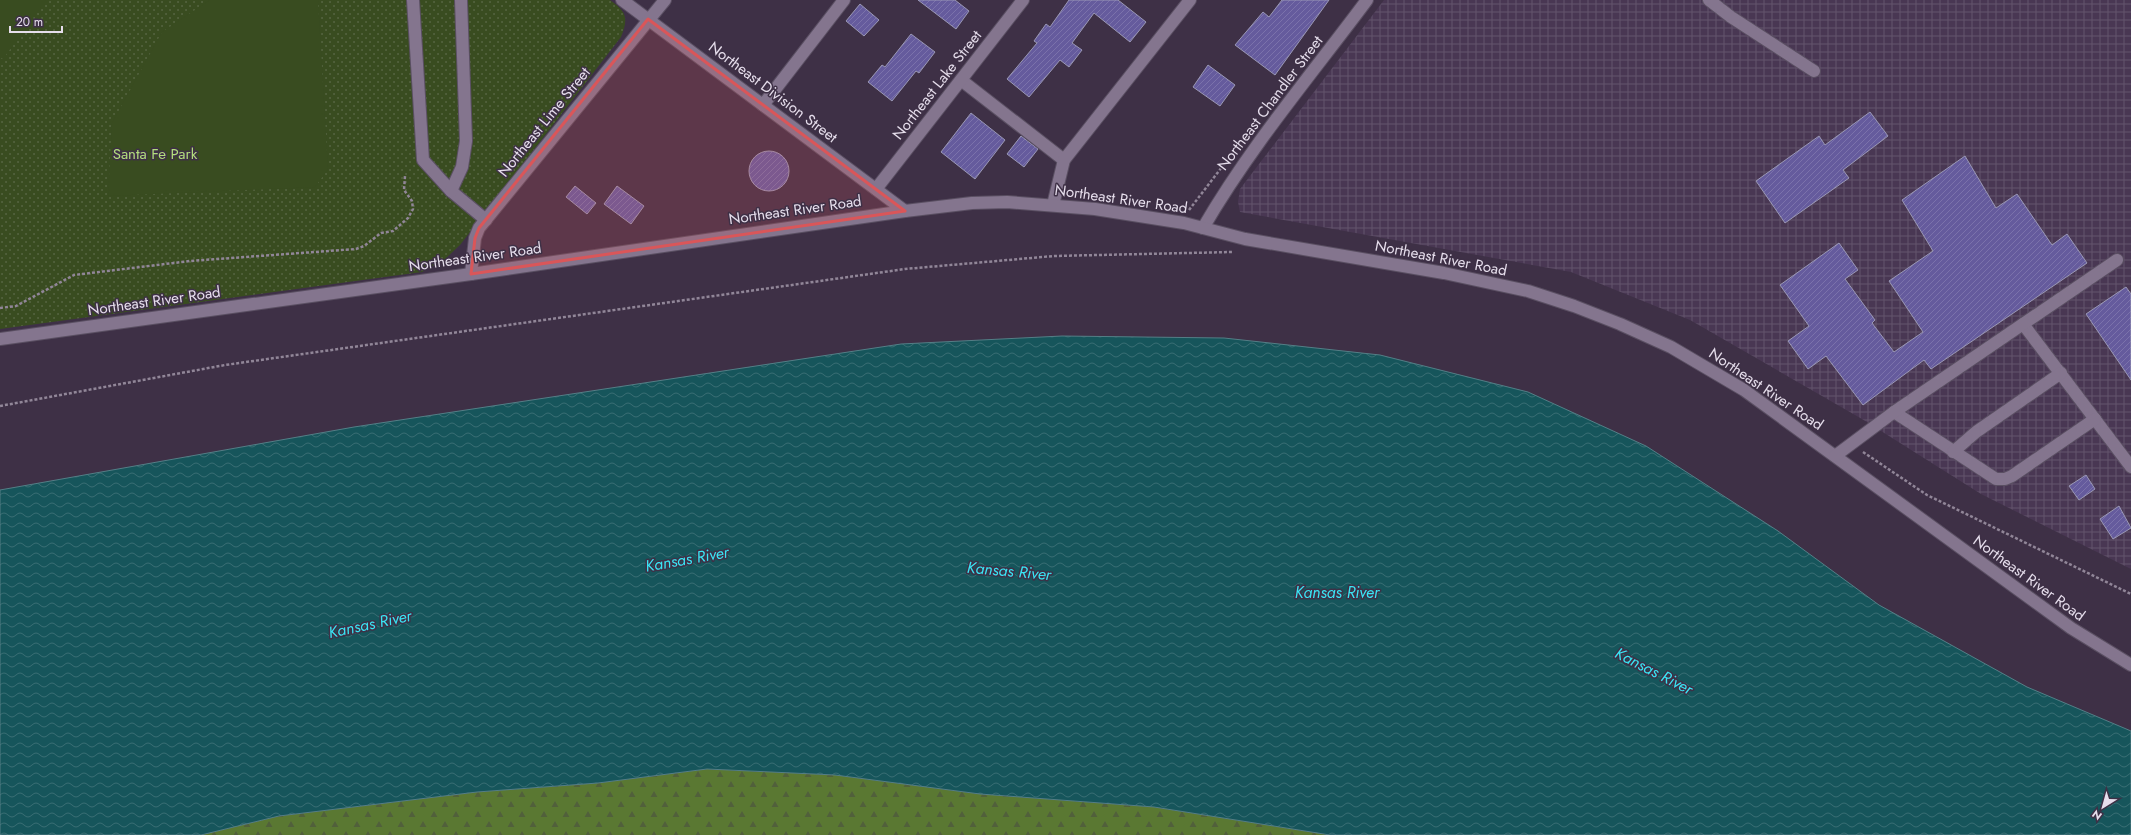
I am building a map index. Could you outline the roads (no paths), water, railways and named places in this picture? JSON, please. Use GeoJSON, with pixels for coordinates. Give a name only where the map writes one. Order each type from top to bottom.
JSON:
{"type":"FeatureCollection","features":[{"type":"Feature","properties":{"kind":"street"},"geometry":{"type":"LineString","coordinates":[[413,0],[423,160],[451,191],[486,220]]}},
{"type":"Feature","properties":{"kind":"street"},"geometry":{"type":"LineString","coordinates":[[451,191],[462,167],[466,141],[461,0]]}},
{"type":"Feature","properties":{"kind":"street","name":"Northeast Division Street"},"geometry":{"type":"LineString","coordinates":[[622,0],[904,211]]}},
{"type":"Feature","properties":{"kind":"street","name":"Northeast Lime Street"},"geometry":{"type":"LineString","coordinates":[[471,274],[475,238],[486,220],[665,0]]}},
{"type":"Feature","properties":{"kind":"street"},"geometry":{"type":"LineString","coordinates":[[763,105],[844,0]]}},
{"type":"Feature","properties":{"kind":"street","name":"Northeast Lake Street"},"geometry":{"type":"LineString","coordinates":[[876,189],[1023,0]]}},
{"type":"Feature","properties":{"kind":"street"},"geometry":{"type":"LineString","coordinates":[[1053,205],[1064,160],[1190,0]]}},
{"type":"Feature","properties":{"kind":"street","name":"Northeast Chandler Street"},"geometry":{"type":"LineString","coordinates":[[1204,228],[1226,189],[1367,0]]}},
{"type":"Feature","properties":{"kind":"street"},"geometry":{"type":"LineString","coordinates":[[1709,0],[1731,17],[1814,71]]}},
{"type":"Feature","properties":{"kind":"street"},"geometry":{"type":"LineString","coordinates":[[961,80],[1064,160]]}},
{"type":"Feature","properties":{"kind":"street","name":"Northeast River Road"},"geometry":{"type":"LineString","coordinates":[[0,338],[471,274],[904,211],[972,203],[1007,202],[1103,210],[1184,223],[1245,239],[1444,273],[1528,291],[1574,306],[1620,324],[1707,367],[1744,390],[2070,628],[2131,665]]}},
{"type":"Feature","properties":{"kind":"street"},"geometry":{"type":"LineString","coordinates":[[1835,456],[1894,412],[2116,260]]}},
{"type":"Feature","properties":{"kind":"street"},"geometry":{"type":"LineString","coordinates":[[2024,324],[2131,467]]}},
{"type":"Feature","properties":{"kind":"street"},"geometry":{"type":"LineString","coordinates":[[1954,452],[1968,438],[2061,374]]}},
{"type":"Feature","properties":{"kind":"street"},"geometry":{"type":"LineString","coordinates":[[1894,412],[1996,480],[2005,479],[2012,476],[2095,419]]}},
{"type":"Feature","properties":{"kind":"water","name":"Kansas River"},"geometry":{"type":"Polygon","coordinates":[[[1062,336],[1224,338],[1380,355],[1528,392],[1646,446],[1778,531],[1879,605],[2027,687],[2131,731],[2131,835],[1330,835],[1154,807],[980,794],[835,775],[707,769],[598,783],[477,792],[279,816],[201,835],[0,835],[0,490],[354,427],[901,344],[1062,336]]]}},
{"type":"Feature","properties":{"kind":"park label","name":"Santa Fe Park"},"geometry":{"type":"Point","coordinates":[155,154]}}]}
